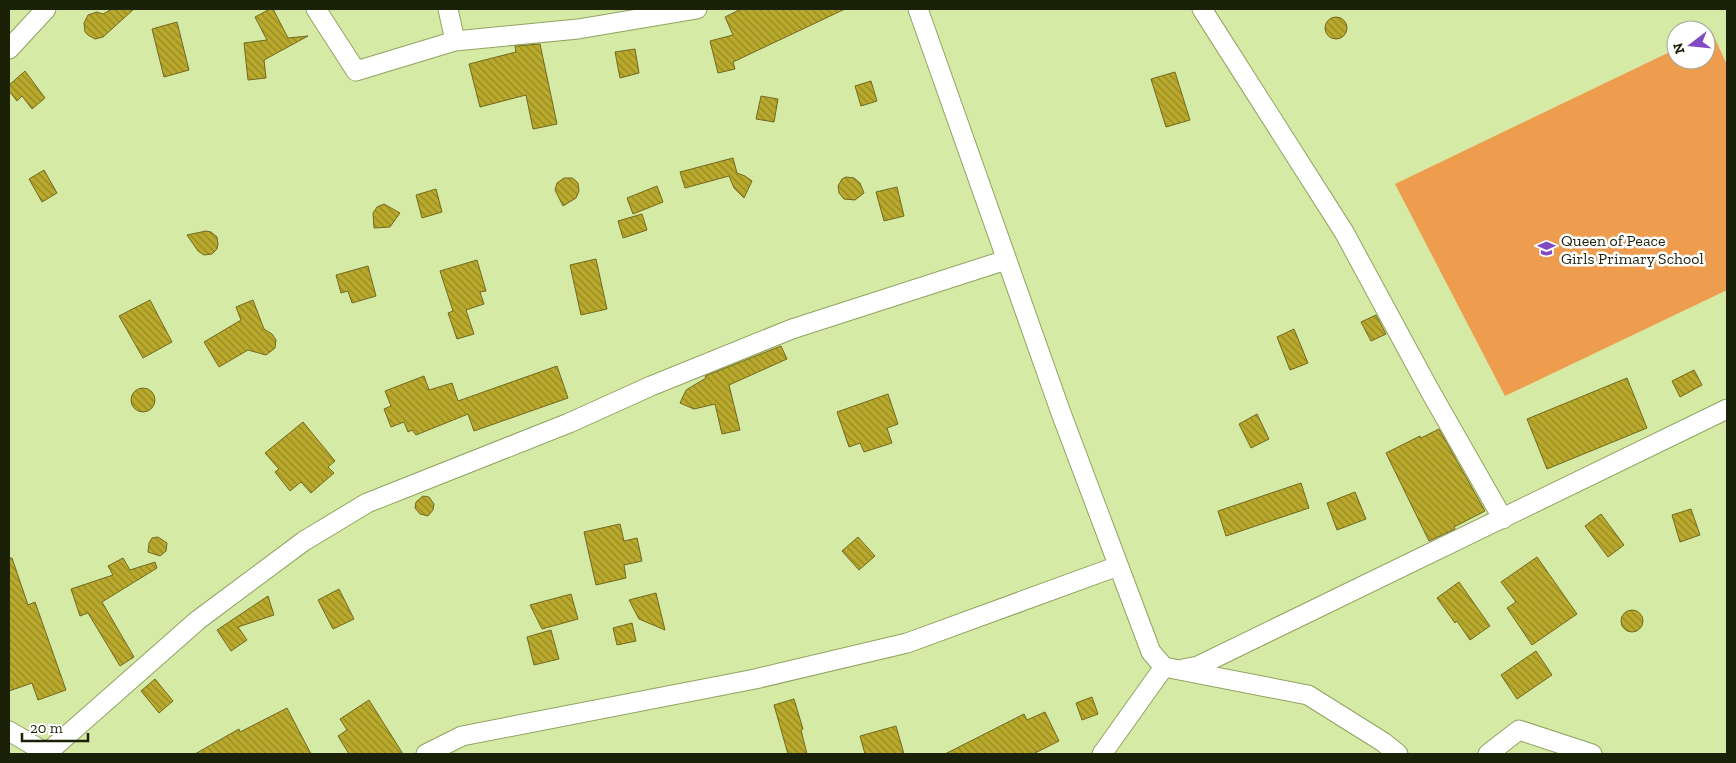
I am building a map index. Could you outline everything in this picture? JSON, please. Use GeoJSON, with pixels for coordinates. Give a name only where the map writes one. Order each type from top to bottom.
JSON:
{"type":"FeatureCollection","features":[{"type":"Feature","properties":{"kind":"street"},"geometry":{"type":"LineString","coordinates":[[9,49],[46,9]]}},
{"type":"Feature","properties":{"kind":"street"},"geometry":{"type":"LineString","coordinates":[[316,9],[356,71],[455,41],[578,28],[697,9]]}},
{"type":"Feature","properties":{"kind":"street"},"geometry":{"type":"LineString","coordinates":[[448,9],[455,41]]}},
{"type":"Feature","properties":{"kind":"street"},"geometry":{"type":"LineString","coordinates":[[918,9],[1061,413],[1151,652],[1172,668],[1308,695],[1383,742],[1398,754]]}},
{"type":"Feature","properties":{"kind":"street"},"geometry":{"type":"LineString","coordinates":[[1202,9],[1344,232],[1430,391],[1503,519]]}},
{"type":"Feature","properties":{"kind":"street"},"geometry":{"type":"LineString","coordinates":[[9,731],[48,754],[198,620],[304,541],[367,503],[569,423],[651,386],[792,328],[1006,260]]}},
{"type":"Feature","properties":{"kind":"street"},"geometry":{"type":"LineString","coordinates":[[1102,754],[1172,668],[1198,666],[1727,409]]}},
{"type":"Feature","properties":{"kind":"street"},"geometry":{"type":"LineString","coordinates":[[426,754],[462,736],[755,679],[907,643],[1118,566]]}},
{"type":"Feature","properties":{"kind":"street"},"geometry":{"type":"LineString","coordinates":[[1488,754],[1519,730],[1592,754]]}},
{"type":"Feature","properties":{"kind":"shaded area"},"geometry":{"type":"Polygon","coordinates":[[[1716,41],[1727,65],[1727,290],[1505,396],[1395,184],[1666,54],[1666,70],[1716,70],[1716,41]]]}},
{"type":"Feature","properties":{"kind":"building"},"geometry":{"type":"Polygon","coordinates":[[[112,9],[134,9],[103,37],[95,39],[85,32],[84,23],[88,15],[97,12],[103,14],[112,9]]]}},
{"type":"Feature","properties":{"kind":"building"},"geometry":{"type":"Polygon","coordinates":[[[273,9],[288,38],[308,36],[264,60],[266,78],[248,80],[244,43],[267,40],[255,17],[273,9]]]}},
{"type":"Feature","properties":{"kind":"building"},"geometry":{"type":"Polygon","coordinates":[[[741,9],[845,9],[733,62],[735,69],[718,73],[710,41],[733,35],[725,17],[741,9]]]}},
{"type":"Feature","properties":{"kind":"building"},"geometry":{"type":"Polygon","coordinates":[[[1332,17],[1340,17],[1347,24],[1347,32],[1340,39],[1332,39],[1325,32],[1325,24],[1332,17]]]}},
{"type":"Feature","properties":{"kind":"building"},"geometry":{"type":"Polygon","coordinates":[[[177,22],[189,70],[164,77],[152,29],[177,22]]]}},
{"type":"Feature","properties":{"kind":"building"},"geometry":{"type":"Polygon","coordinates":[[[540,44],[557,124],[533,129],[526,95],[480,107],[469,64],[516,52],[515,46],[540,44]]]}},
{"type":"Feature","properties":{"kind":"building"},"geometry":{"type":"Polygon","coordinates":[[[635,49],[639,73],[620,78],[615,52],[635,49]]]}},
{"type":"Feature","properties":{"kind":"building"},"geometry":{"type":"Polygon","coordinates":[[[25,71],[45,98],[32,109],[22,96],[17,101],[9,91],[9,85],[25,71]]]}},
{"type":"Feature","properties":{"kind":"building"},"geometry":{"type":"Polygon","coordinates":[[[1175,72],[1190,120],[1166,127],[1151,79],[1175,72]]]}},
{"type":"Feature","properties":{"kind":"building"},"geometry":{"type":"Polygon","coordinates":[[[871,81],[877,101],[861,106],[855,86],[871,81]]]}},
{"type":"Feature","properties":{"kind":"building"},"geometry":{"type":"Polygon","coordinates":[[[761,96],[778,99],[774,122],[756,119],[761,96]]]}},
{"type":"Feature","properties":{"kind":"building"},"geometry":{"type":"Polygon","coordinates":[[[733,158],[737,173],[752,181],[744,198],[734,188],[729,176],[685,188],[680,172],[733,158]]]}},
{"type":"Feature","properties":{"kind":"building"},"geometry":{"type":"Polygon","coordinates":[[[44,170],[57,193],[42,202],[29,179],[44,170]]]}},
{"type":"Feature","properties":{"kind":"building"},"geometry":{"type":"Polygon","coordinates":[[[846,177],[854,178],[860,183],[864,193],[855,200],[844,199],[839,193],[838,186],[842,179],[846,177]]]}},
{"type":"Feature","properties":{"kind":"building"},"geometry":{"type":"Polygon","coordinates":[[[564,178],[575,180],[578,183],[579,191],[576,198],[563,206],[555,190],[557,183],[564,178]]]}},
{"type":"Feature","properties":{"kind":"building"},"geometry":{"type":"Polygon","coordinates":[[[657,186],[663,202],[633,214],[627,198],[657,186]]]}},
{"type":"Feature","properties":{"kind":"building"},"geometry":{"type":"Polygon","coordinates":[[[897,187],[904,216],[884,221],[876,192],[897,187]]]}},
{"type":"Feature","properties":{"kind":"building"},"geometry":{"type":"Polygon","coordinates":[[[436,189],[442,212],[422,218],[416,195],[436,189]]]}},
{"type":"Feature","properties":{"kind":"building"},"geometry":{"type":"Polygon","coordinates":[[[384,204],[400,213],[390,227],[374,228],[373,213],[377,207],[384,204]]]}},
{"type":"Feature","properties":{"kind":"building"},"geometry":{"type":"Polygon","coordinates":[[[642,214],[647,230],[623,238],[618,221],[642,214]]]}},
{"type":"Feature","properties":{"kind":"building"},"geometry":{"type":"Polygon","coordinates":[[[206,231],[211,232],[217,237],[218,244],[217,249],[212,254],[204,255],[198,251],[187,235],[206,231]]]}},
{"type":"Feature","properties":{"kind":"building"},"geometry":{"type":"Polygon","coordinates":[[[596,259],[607,309],[581,315],[570,265],[596,259]]]}},
{"type":"Feature","properties":{"kind":"building"},"geometry":{"type":"Polygon","coordinates":[[[477,260],[486,291],[480,292],[484,304],[466,310],[474,334],[457,339],[448,313],[453,311],[440,271],[477,260]]]}},
{"type":"Feature","properties":{"kind":"building"},"geometry":{"type":"Polygon","coordinates":[[[368,266],[376,296],[352,303],[348,291],[341,293],[336,275],[368,266]]]}},
{"type":"Feature","properties":{"kind":"building"},"geometry":{"type":"Polygon","coordinates":[[[150,300],[172,342],[143,358],[119,316],[150,300]]]}},
{"type":"Feature","properties":{"kind":"building"},"geometry":{"type":"Polygon","coordinates":[[[253,300],[264,329],[272,334],[276,340],[275,348],[266,355],[248,350],[219,367],[204,342],[241,320],[236,307],[253,300]]]}},
{"type":"Feature","properties":{"kind":"building"},"geometry":{"type":"Polygon","coordinates":[[[1376,315],[1386,334],[1371,341],[1361,322],[1376,315]]]}},
{"type":"Feature","properties":{"kind":"building"},"geometry":{"type":"Polygon","coordinates":[[[1294,329],[1308,363],[1290,370],[1277,337],[1294,329]]]}},
{"type":"Feature","properties":{"kind":"building"},"geometry":{"type":"Polygon","coordinates":[[[781,346],[787,359],[729,385],[740,430],[722,434],[715,404],[694,409],[680,403],[686,390],[706,378],[705,376],[781,346]]]}},
{"type":"Feature","properties":{"kind":"building"},"geometry":{"type":"Polygon","coordinates":[[[557,366],[568,398],[474,431],[468,414],[416,435],[412,430],[408,432],[404,422],[391,427],[384,409],[391,406],[385,391],[424,376],[429,390],[452,383],[458,401],[557,366]]]}},
{"type":"Feature","properties":{"kind":"building"},"geometry":{"type":"Polygon","coordinates":[[[1694,370],[1702,385],[1680,397],[1672,381],[1694,370]]]}},
{"type":"Feature","properties":{"kind":"building"},"geometry":{"type":"Polygon","coordinates":[[[1627,378],[1647,428],[1547,469],[1527,419],[1627,378]]]}},
{"type":"Feature","properties":{"kind":"building"},"geometry":{"type":"Polygon","coordinates":[[[143,388],[148,389],[154,395],[154,405],[148,411],[143,412],[138,411],[132,405],[131,400],[132,395],[138,389],[143,388]]]}},
{"type":"Feature","properties":{"kind":"building"},"geometry":{"type":"Polygon","coordinates":[[[888,394],[898,424],[887,428],[892,443],[864,452],[860,443],[849,447],[837,412],[888,394]]]}},
{"type":"Feature","properties":{"kind":"building"},"geometry":{"type":"Polygon","coordinates":[[[1257,414],[1269,439],[1251,448],[1239,424],[1257,414]]]}},
{"type":"Feature","properties":{"kind":"building"},"geometry":{"type":"Polygon","coordinates":[[[303,422],[335,461],[328,467],[334,473],[311,493],[301,482],[290,491],[275,472],[279,469],[265,453],[303,422]]]}},
{"type":"Feature","properties":{"kind":"building"},"geometry":{"type":"Polygon","coordinates":[[[1439,429],[1485,511],[1454,527],[1455,529],[1429,541],[1386,453],[1439,429]]]}},
{"type":"Feature","properties":{"kind":"building"},"geometry":{"type":"Polygon","coordinates":[[[1301,483],[1309,508],[1226,536],[1218,511],[1301,483]]]}},
{"type":"Feature","properties":{"kind":"building"},"geometry":{"type":"Polygon","coordinates":[[[1355,492],[1366,519],[1337,530],[1327,503],[1355,492]]]}},
{"type":"Feature","properties":{"kind":"building"},"geometry":{"type":"Polygon","coordinates":[[[423,496],[429,497],[434,504],[433,510],[428,516],[420,514],[415,508],[416,502],[423,496]]]}},
{"type":"Feature","properties":{"kind":"building"},"geometry":{"type":"Polygon","coordinates":[[[1691,509],[1700,535],[1680,542],[1672,515],[1691,509]]]}},
{"type":"Feature","properties":{"kind":"building"},"geometry":{"type":"Polygon","coordinates":[[[1601,514],[1624,545],[1608,557],[1585,526],[1601,514]]]}},
{"type":"Feature","properties":{"kind":"building"},"geometry":{"type":"Polygon","coordinates":[[[620,524],[624,541],[637,538],[642,561],[624,565],[626,578],[596,585],[584,532],[620,524]]]}},
{"type":"Feature","properties":{"kind":"building"},"geometry":{"type":"Polygon","coordinates":[[[158,537],[167,543],[166,551],[160,556],[148,552],[149,543],[152,538],[158,537]]]}},
{"type":"Feature","properties":{"kind":"building"},"geometry":{"type":"Polygon","coordinates":[[[858,537],[875,556],[859,570],[842,551],[858,537]]]}},
{"type":"Feature","properties":{"kind":"building"},"geometry":{"type":"Polygon","coordinates":[[[1537,557],[1577,614],[1532,645],[1507,608],[1516,602],[1501,582],[1537,557]]]}},
{"type":"Feature","properties":{"kind":"building"},"geometry":{"type":"Polygon","coordinates":[[[9,558],[12,558],[28,605],[35,602],[66,690],[38,700],[32,683],[9,691],[9,558]]]}},
{"type":"Feature","properties":{"kind":"building"},"geometry":{"type":"Polygon","coordinates":[[[123,558],[130,570],[155,562],[157,568],[102,602],[134,657],[120,666],[88,613],[80,616],[71,589],[113,575],[108,566],[123,558]]]}},
{"type":"Feature","properties":{"kind":"building"},"geometry":{"type":"Polygon","coordinates":[[[1459,582],[1490,626],[1470,640],[1457,621],[1455,623],[1437,598],[1459,582]]]}},
{"type":"Feature","properties":{"kind":"building"},"geometry":{"type":"Polygon","coordinates":[[[339,589],[354,619],[333,629],[318,600],[339,589]]]}},
{"type":"Feature","properties":{"kind":"building"},"geometry":{"type":"Polygon","coordinates":[[[656,593],[665,630],[639,619],[629,600],[656,593]]]}},
{"type":"Feature","properties":{"kind":"building"},"geometry":{"type":"Polygon","coordinates":[[[571,594],[578,619],[542,629],[530,605],[571,594]]]}},
{"type":"Feature","properties":{"kind":"building"},"geometry":{"type":"Polygon","coordinates":[[[268,596],[274,615],[238,627],[247,640],[231,651],[217,630],[268,596]]]}},
{"type":"Feature","properties":{"kind":"building"},"geometry":{"type":"Polygon","coordinates":[[[1632,610],[1640,613],[1643,621],[1640,629],[1632,632],[1624,629],[1621,621],[1624,613],[1632,610]]]}},
{"type":"Feature","properties":{"kind":"building"},"geometry":{"type":"Polygon","coordinates":[[[632,623],[636,641],[617,645],[613,628],[632,623]]]}},
{"type":"Feature","properties":{"kind":"building"},"geometry":{"type":"Polygon","coordinates":[[[551,630],[559,659],[534,665],[527,637],[551,630]]]}},
{"type":"Feature","properties":{"kind":"building"},"geometry":{"type":"Polygon","coordinates":[[[1536,651],[1552,675],[1517,699],[1501,675],[1536,651]]]}},
{"type":"Feature","properties":{"kind":"building"},"geometry":{"type":"Polygon","coordinates":[[[155,679],[173,701],[159,713],[141,691],[155,679]]]}},
{"type":"Feature","properties":{"kind":"building"},"geometry":{"type":"Polygon","coordinates":[[[1092,697],[1098,714],[1082,720],[1076,703],[1092,697]]]}},
{"type":"Feature","properties":{"kind":"building"},"geometry":{"type":"Polygon","coordinates":[[[794,699],[803,729],[801,730],[807,754],[788,754],[774,705],[794,699]]]}},
{"type":"Feature","properties":{"kind":"building"},"geometry":{"type":"Polygon","coordinates":[[[369,700],[403,754],[349,754],[338,736],[347,730],[340,719],[369,700]]]}},
{"type":"Feature","properties":{"kind":"building"},"geometry":{"type":"Polygon","coordinates":[[[287,708],[311,754],[195,754],[239,729],[240,732],[287,708]]]}},
{"type":"Feature","properties":{"kind":"building"},"geometry":{"type":"Polygon","coordinates":[[[1045,712],[1059,741],[1033,754],[945,754],[1024,714],[1027,720],[1045,712]]]}},
{"type":"Feature","properties":{"kind":"building"},"geometry":{"type":"Polygon","coordinates":[[[896,726],[904,754],[865,754],[860,736],[896,726]]]}},
{"type":"Feature","properties":{"kind":"place","name":"Queen of Peace Girls Primary School"},"geometry":{"type":"Point","coordinates":[1547,249]}}]}
